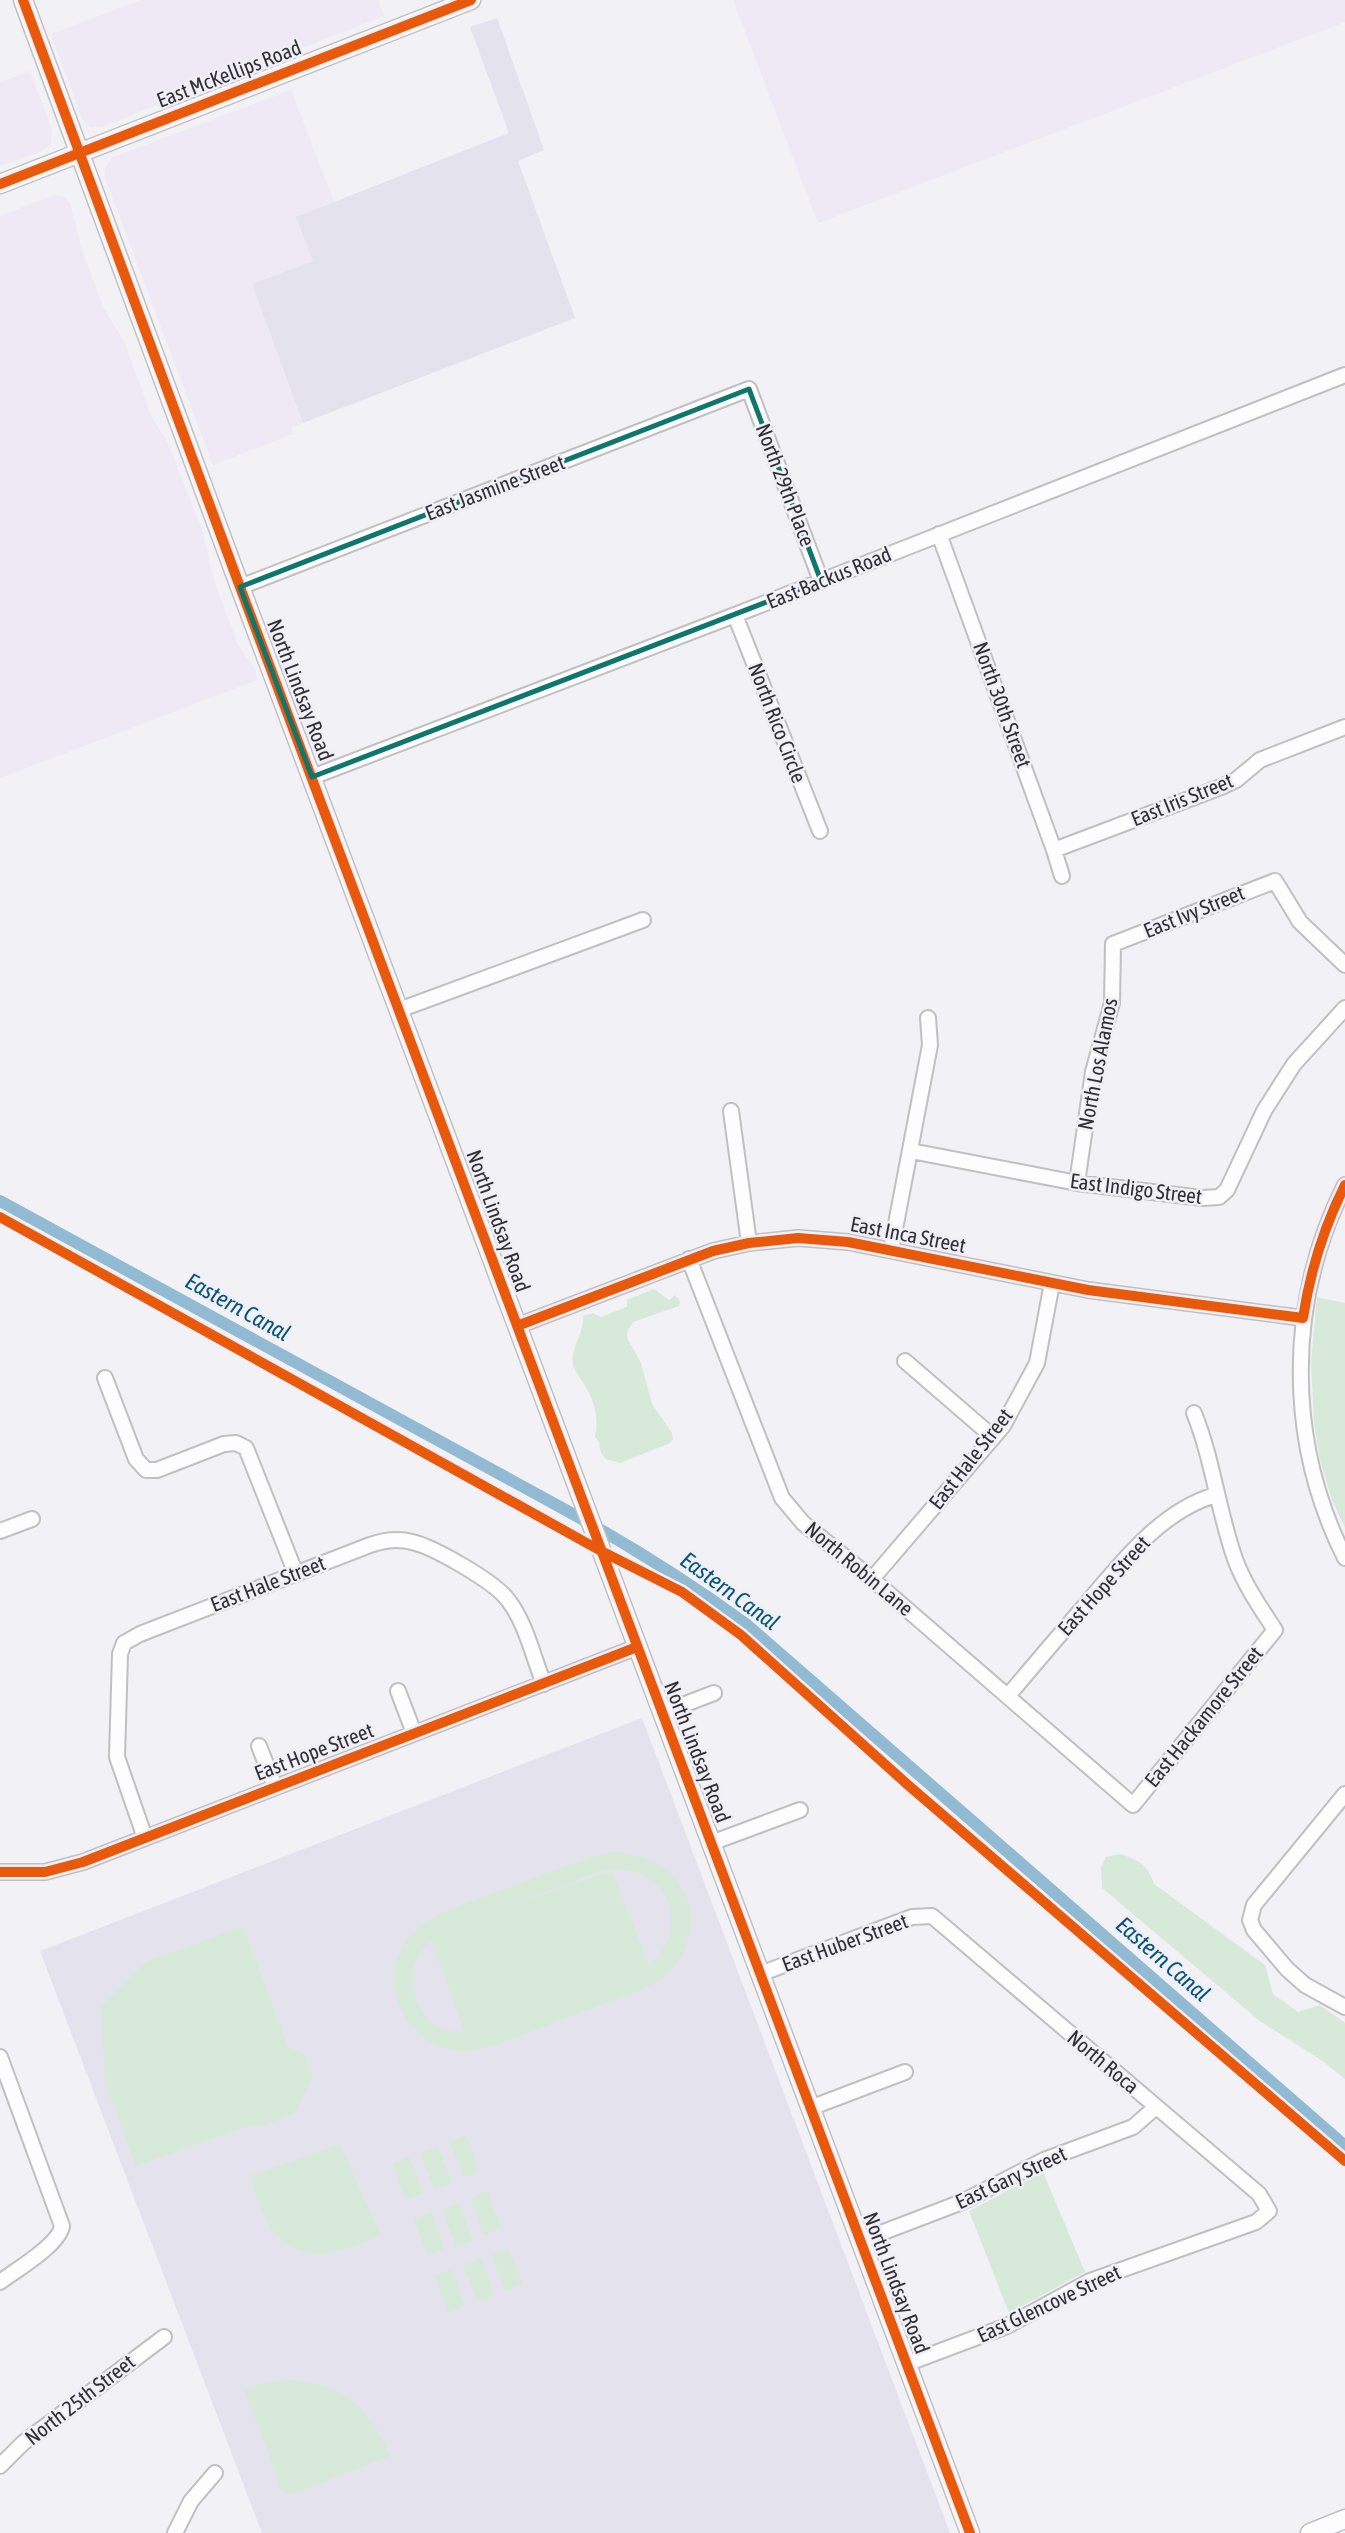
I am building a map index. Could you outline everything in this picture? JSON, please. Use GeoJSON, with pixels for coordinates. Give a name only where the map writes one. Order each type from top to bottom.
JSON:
{"type":"FeatureCollection","features":[{"type":"Feature","properties":{"kind":"main road","name":"North Lindsay Road"},"geometry":{"type":"LineString","coordinates":[[23,0],[240,587],[970,2533]]}},
{"type":"Feature","properties":{"kind":"main road","name":"East McKellips Road"},"geometry":{"type":"LineString","coordinates":[[0,184],[471,0]]}},
{"type":"Feature","properties":{"kind":"main road"},"geometry":{"type":"LineString","coordinates":[[1310,2533],[1345,2519]]}},
{"type":"Feature","properties":{"kind":"street","name":"East Backus Road"},"geometry":{"type":"LineString","coordinates":[[312,776],[735,615],[1345,376]]}},
{"type":"Feature","properties":{"kind":"street","name":"East Jasmine Street"},"geometry":{"type":"LineString","coordinates":[[240,587],[749,389]]}},
{"type":"Feature","properties":{"kind":"street","name":"North 29th Place"},"geometry":{"type":"LineString","coordinates":[[749,389],[821,581]]}},
{"type":"Feature","properties":{"kind":"street","name":"North 30th Street"},"geometry":{"type":"LineString","coordinates":[[939,534],[1062,876]]}},
{"type":"Feature","properties":{"kind":"street","name":"North Rico Circle"},"geometry":{"type":"LineString","coordinates":[[735,615],[820,831]]}},
{"type":"Feature","properties":{"kind":"street","name":"East Iris Street"},"geometry":{"type":"LineString","coordinates":[[1054,850],[1222,787],[1236,780],[1260,760],[1345,727]]}},
{"type":"Feature","properties":{"kind":"street","name":"East Ivy Street"},"geometry":{"type":"LineString","coordinates":[[1114,944],[1275,881],[1300,922],[1345,965]]}},
{"type":"Feature","properties":{"kind":"street"},"geometry":{"type":"LineString","coordinates":[[399,1010],[643,920]]}},
{"type":"Feature","properties":{"kind":"street","name":"North Los Alamos"},"geometry":{"type":"LineString","coordinates":[[1077,1183],[1093,1072],[1112,1003],[1114,944]]}},
{"type":"Feature","properties":{"kind":"street","name":"East Indigo Street"},"geometry":{"type":"LineString","coordinates":[[911,1151],[1077,1183],[1214,1198],[1223,1194],[1230,1186],[1264,1111],[1294,1064],[1345,1008]]}},
{"type":"Feature","properties":{"kind":"street"},"geometry":{"type":"LineString","coordinates":[[891,1250],[930,1045],[928,1018]]}},
{"type":"Feature","properties":{"kind":"street"},"geometry":{"type":"LineString","coordinates":[[731,1111],[749,1243]]}},
{"type":"Feature","properties":{"kind":"street"},"geometry":{"type":"LineString","coordinates":[[1345,1185],[1323,1237],[1309,1283],[1303,1318],[1301,1398],[1307,1448],[1321,1501],[1345,1558]]}},
{"type":"Feature","properties":{"kind":"street","name":"East Inca Street"},"geometry":{"type":"LineString","coordinates":[[517,1326],[689,1259],[731,1246],[797,1238],[820,1238],[891,1250],[1052,1283],[1303,1318]]}},
{"type":"Feature","properties":{"kind":"street","name":"North Robin Lane"},"geometry":{"type":"LineString","coordinates":[[689,1259],[782,1498],[803,1523],[872,1579],[1133,1805]]}},
{"type":"Feature","properties":{"kind":"street","name":"East Hale Street"},"geometry":{"type":"LineString","coordinates":[[872,1579],[1003,1426],[1037,1363],[1052,1283]]}},
{"type":"Feature","properties":{"kind":"street"},"geometry":{"type":"LineString","coordinates":[[905,1361],[993,1437]]}},
{"type":"Feature","properties":{"kind":"street"},"geometry":{"type":"LineString","coordinates":[[106,1378],[136,1459],[146,1470],[157,1470],[230,1443],[246,1448],[296,1574]]}},
{"type":"Feature","properties":{"kind":"street"},"geometry":{"type":"LineString","coordinates":[[1194,1413],[1205,1442],[1216,1495]]}},
{"type":"Feature","properties":{"kind":"street","name":"East Hackamore Street"},"geometry":{"type":"LineString","coordinates":[[1133,1805],[1275,1630],[1255,1600],[1236,1561],[1216,1495]]}},
{"type":"Feature","properties":{"kind":"street","name":"East Hope Street"},"geometry":{"type":"LineString","coordinates":[[1008,1696],[1134,1548],[1171,1518],[1200,1500],[1216,1495]]}},
{"type":"Feature","properties":{"kind":"street"},"geometry":{"type":"LineString","coordinates":[[0,1531],[32,1518]]}},
{"type":"Feature","properties":{"kind":"street","name":"East Hale Street"},"geometry":{"type":"LineString","coordinates":[[145,1838],[117,1757],[119,1660],[124,1643],[140,1634],[380,1542],[402,1540],[425,1546],[503,1593],[519,1618],[544,1684]]}},
{"type":"Feature","properties":{"kind":"street","name":"East Hope Street"},"geometry":{"type":"LineString","coordinates":[[0,1872],[32,1873],[58,1869],[145,1838],[637,1647]]}},
{"type":"Feature","properties":{"kind":"street"},"geometry":{"type":"LineString","coordinates":[[398,1691],[414,1733]]}},
{"type":"Feature","properties":{"kind":"street","name":"North Lindsay Road"},"geometry":{"type":"LineString","coordinates":[[662,1713],[713,1693]]}},
{"type":"Feature","properties":{"kind":"street"},"geometry":{"type":"LineString","coordinates":[[259,1746],[275,1787]]}},
{"type":"Feature","properties":{"kind":"street"},"geometry":{"type":"LineString","coordinates":[[1345,1794],[1254,1905],[1250,1920],[1257,1934],[1293,1975],[1345,2007]]}},
{"type":"Feature","properties":{"kind":"street"},"geometry":{"type":"LineString","coordinates":[[711,1843],[800,1810]]}},
{"type":"Feature","properties":{"kind":"street","name":"East Huber Street"},"geometry":{"type":"LineString","coordinates":[[760,1974],[912,1917],[932,1916]]}},
{"type":"Feature","properties":{"kind":"street","name":"North Roca"},"geometry":{"type":"LineString","coordinates":[[932,1916],[1259,2194],[1269,2211]]}},
{"type":"Feature","properties":{"kind":"street"},"geometry":{"type":"LineString","coordinates":[[0,2057],[59,2214],[61,2231],[49,2245],[0,2282]]}},
{"type":"Feature","properties":{"kind":"street"},"geometry":{"type":"LineString","coordinates":[[810,2108],[905,2072]]}},
{"type":"Feature","properties":{"kind":"street","name":"East Gary Street"},"geometry":{"type":"LineString","coordinates":[[860,2241],[962,2202],[1044,2160],[1133,2127],[1156,2107]]}},
{"type":"Feature","properties":{"kind":"street","name":"East Glencove Street"},"geometry":{"type":"LineString","coordinates":[[906,2364],[1007,2326],[1090,2281],[1256,2222],[1269,2211]]}},
{"type":"Feature","properties":{"kind":"street","name":"North 25th Street"},"geometry":{"type":"LineString","coordinates":[[0,2466],[23,2444],[163,2337]]}},
{"type":"Feature","properties":{"kind":"street"},"geometry":{"type":"LineString","coordinates":[[176,2533],[191,2501],[215,2473]]}},
{"type":"Feature","properties":{"kind":"highlighted area"},"geometry":{"type":"Polygon","coordinates":[[[749,389],[821,581],[312,777],[240,587],[749,389]]]}},
{"type":"Feature","properties":{"kind":"shaded area"},"geometry":{"type":"Polygon","coordinates":[[[141,0],[378,0],[384,16],[101,127],[91,127],[82,118],[51,34],[141,0]]]}},
{"type":"Feature","properties":{"kind":"shaded area"},"geometry":{"type":"Polygon","coordinates":[[[733,0],[1345,0],[1345,22],[818,223],[733,0]]]}},
{"type":"Feature","properties":{"kind":"shaded area"},"geometry":{"type":"Polygon","coordinates":[[[497,18],[544,150],[518,161],[575,318],[303,423],[252,284],[313,261],[296,217],[509,133],[470,27],[497,18]]]}},
{"type":"Feature","properties":{"kind":"shaded area"},"geometry":{"type":"Polygon","coordinates":[[[30,71],[52,130],[51,144],[42,151],[0,166],[0,83],[30,71]]]}},
{"type":"Feature","properties":{"kind":"shaded area"},"geometry":{"type":"Polygon","coordinates":[[[291,90],[334,202],[297,217],[313,261],[252,284],[303,423],[291,428],[293,434],[213,465],[106,180],[105,169],[111,158],[291,90]]]}},
{"type":"Feature","properties":{"kind":"shaded area"},"geometry":{"type":"Polygon","coordinates":[[[55,195],[70,203],[82,251],[104,309],[124,341],[151,416],[167,441],[202,530],[215,584],[238,645],[255,669],[257,680],[0,778],[0,216],[55,195]]]}},
{"type":"Feature","properties":{"kind":"shaded area"},"geometry":{"type":"Polygon","coordinates":[[[642,1718],[950,2533],[262,2533],[40,1951],[642,1718]]]}},
{"type":"Feature","properties":{"kind":"green space"},"geometry":{"type":"Polygon","coordinates":[[[654,1289],[669,1300],[675,1295],[680,1301],[679,1306],[633,1322],[627,1332],[627,1338],[641,1363],[652,1404],[672,1433],[673,1439],[670,1443],[620,1463],[606,1459],[601,1453],[595,1437],[595,1410],[588,1391],[574,1368],[574,1352],[583,1316],[593,1313],[601,1317],[624,1308],[627,1306],[627,1300],[654,1289]]]}},
{"type":"Feature","properties":{"kind":"green space"},"geometry":{"type":"Polygon","coordinates":[[[1317,1297],[1345,1303],[1345,1528],[1332,1500],[1320,1460],[1314,1424],[1311,1362],[1317,1297]]]}},
{"type":"Feature","properties":{"kind":"green space"},"geometry":{"type":"Polygon","coordinates":[[[614,1851],[637,1855],[666,1869],[680,1885],[690,1908],[690,1933],[681,1957],[665,1976],[637,1992],[484,2049],[445,2049],[428,2041],[415,2030],[404,2016],[394,1983],[395,1965],[401,1949],[412,1934],[430,1919],[452,1908],[614,1851]],[[614,1869],[597,1873],[477,1919],[602,1873],[613,1872],[649,1965],[666,1944],[672,1920],[670,1908],[665,1896],[646,1877],[614,1869]],[[432,1941],[416,1960],[412,1984],[415,1996],[420,2008],[438,2026],[465,2033],[432,1944],[432,1941]]]}},
{"type":"Feature","properties":{"kind":"green space"},"geometry":{"type":"Polygon","coordinates":[[[1120,1854],[1142,1864],[1154,1884],[1265,1965],[1273,1994],[1298,2012],[1320,2005],[1345,2023],[1345,2079],[1324,2062],[1260,2021],[1102,1888],[1101,1868],[1106,1857],[1120,1854]]]}},
{"type":"Feature","properties":{"kind":"green space"},"geometry":{"type":"Polygon","coordinates":[[[243,1926],[288,2047],[304,2054],[313,2077],[294,2114],[263,2126],[252,2125],[136,2166],[105,2083],[101,2007],[145,1962],[243,1926]]]}},
{"type":"Feature","properties":{"kind":"green space"},"geometry":{"type":"Polygon","coordinates":[[[466,2135],[480,2172],[463,2178],[449,2141],[466,2135]]]}},
{"type":"Feature","properties":{"kind":"green space"},"geometry":{"type":"Polygon","coordinates":[[[340,2144],[381,2236],[330,2253],[313,2254],[298,2250],[286,2243],[266,2220],[250,2176],[340,2144]]]}},
{"type":"Feature","properties":{"kind":"green space"},"geometry":{"type":"Polygon","coordinates":[[[438,2146],[452,2183],[434,2190],[420,2153],[438,2146]]]}},
{"type":"Feature","properties":{"kind":"green space"},"geometry":{"type":"Polygon","coordinates":[[[409,2156],[423,2193],[405,2200],[392,2163],[409,2156]]]}},
{"type":"Feature","properties":{"kind":"green space"},"geometry":{"type":"Polygon","coordinates":[[[1043,2172],[1085,2272],[1009,2313],[969,2211],[1043,2172]]]}},
{"type":"Feature","properties":{"kind":"green space"},"geometry":{"type":"Polygon","coordinates":[[[487,2191],[501,2228],[484,2235],[470,2198],[487,2191]]]}},
{"type":"Feature","properties":{"kind":"green space"},"geometry":{"type":"Polygon","coordinates":[[[459,2203],[473,2240],[456,2246],[442,2209],[459,2203]]]}},
{"type":"Feature","properties":{"kind":"green space"},"geometry":{"type":"Polygon","coordinates":[[[431,2212],[445,2249],[427,2256],[414,2219],[431,2212]]]}},
{"type":"Feature","properties":{"kind":"green space"},"geometry":{"type":"Polygon","coordinates":[[[509,2248],[523,2284],[505,2291],[491,2254],[509,2248]]]}},
{"type":"Feature","properties":{"kind":"green space"},"geometry":{"type":"Polygon","coordinates":[[[481,2258],[495,2295],[477,2302],[463,2265],[481,2258]]]}},
{"type":"Feature","properties":{"kind":"green space"},"geometry":{"type":"Polygon","coordinates":[[[451,2269],[465,2306],[448,2313],[434,2276],[451,2269]]]}},
{"type":"Feature","properties":{"kind":"green space"},"geometry":{"type":"Polygon","coordinates":[[[290,2380],[325,2386],[353,2401],[374,2425],[390,2456],[290,2495],[280,2490],[244,2390],[266,2382],[290,2380]]]}},
{"type":"Feature","properties":{"kind":"waterway","name":"Eastern Canal"},"geometry":{"type":"LineString","coordinates":[[0,1201],[586,1521],[724,1608],[746,1624],[1345,2146]]}},
{"type":"Feature","properties":{"kind":"cycle path"},"geometry":{"type":"LineString","coordinates":[[23,0],[240,587],[970,2533]]}},
{"type":"Feature","properties":{"kind":"cycle path"},"geometry":{"type":"LineString","coordinates":[[0,184],[471,0]]}},
{"type":"Feature","properties":{"kind":"cycle path"},"geometry":{"type":"LineString","coordinates":[[517,1326],[713,1251],[749,1243],[798,1238],[848,1242],[1088,1290],[1303,1318],[1319,1250],[1345,1185]]}},
{"type":"Feature","properties":{"kind":"cycle path"},"geometry":{"type":"LineString","coordinates":[[0,1217],[601,1551],[682,1592],[741,1635],[908,1785],[1345,2161]]}},
{"type":"Feature","properties":{"kind":"cycle path"},"geometry":{"type":"LineString","coordinates":[[0,1872],[45,1872],[83,1862],[637,1647]]}}]}
